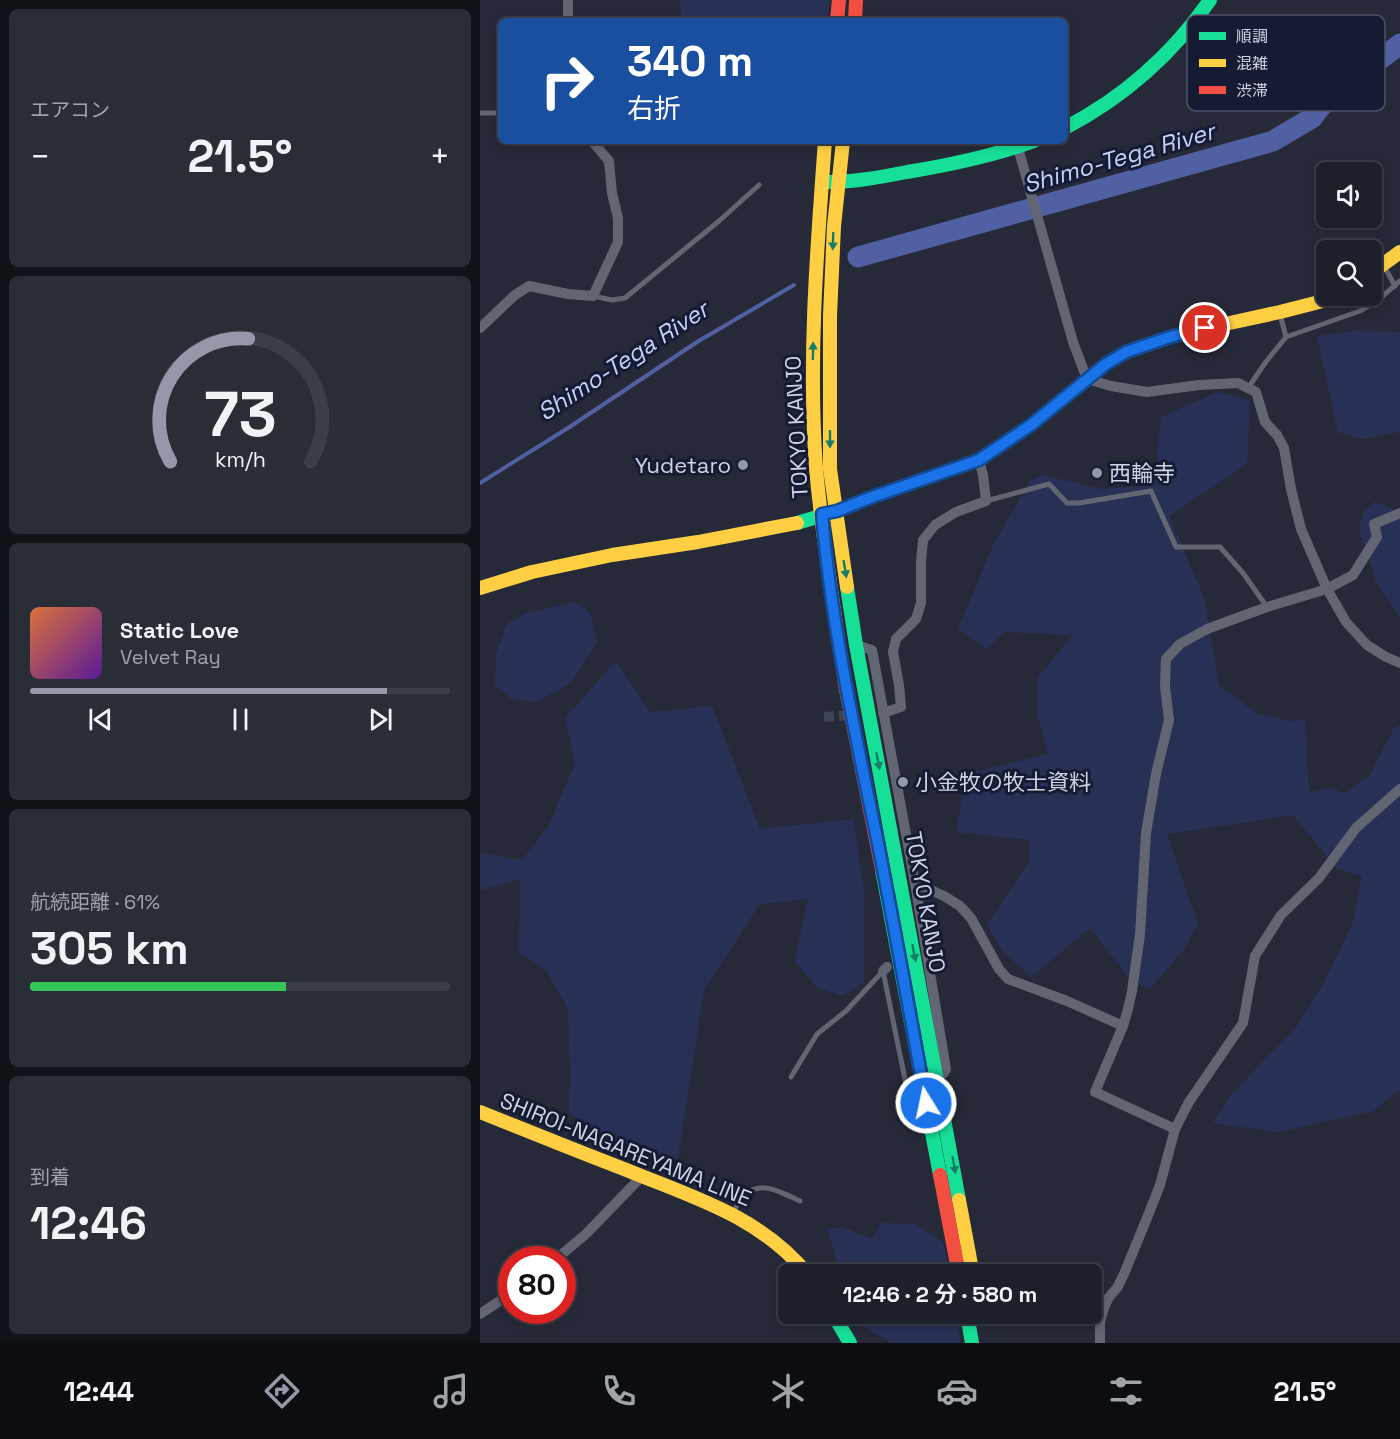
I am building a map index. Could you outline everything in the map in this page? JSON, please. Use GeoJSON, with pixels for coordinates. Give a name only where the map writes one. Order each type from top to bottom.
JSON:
{"type":"FeatureCollection","features":[{"type":"Feature","properties":{"kind":"main road"},"geometry":{"type":"LineString","coordinates":[[837,18],[839,0]]}},
{"type":"Feature","properties":{"kind":"main road"},"geometry":{"type":"LineString","coordinates":[[855,18],[856,0]]}},
{"type":"Feature","properties":{"kind":"main road"},"geometry":{"type":"LineString","coordinates":[[1199,15],[1210,0]]}},
{"type":"Feature","properties":{"kind":"main road"},"geometry":{"type":"LineString","coordinates":[[1068,126],[1108,102],[1136,81],[1164,56],[1187,31]]}},
{"type":"Feature","properties":{"kind":"main road","name":"TOKYO KANJO"},"geometry":{"type":"LineString","coordinates":[[825,144],[813,316],[813,380],[816,467],[826,556],[846,690],[957,1264]]}},
{"type":"Feature","properties":{"kind":"main road","name":"TOKYO KANJO"},"geometry":{"type":"LineString","coordinates":[[843,144],[834,226],[830,316],[830,469],[856,645],[972,1264]]}},
{"type":"Feature","properties":{"kind":"main road"},"geometry":{"type":"LineString","coordinates":[[822,182],[862,180],[977,160],[1027,144]]}},
{"type":"Feature","properties":{"kind":"main road"},"geometry":{"type":"LineString","coordinates":[[1383,264],[1400,252]]}},
{"type":"Feature","properties":{"kind":"main road"},"geometry":{"type":"LineString","coordinates":[[480,588],[532,572],[612,555],[791,525],[837,511],[979,460],[1031,425],[1106,364],[1126,352],[1170,337],[1316,303]]}},
{"type":"Feature","properties":{"kind":"main road"},"geometry":{"type":"LineString","coordinates":[[876,836],[892,833]]}},
{"type":"Feature","properties":{"kind":"main road"},"geometry":{"type":"LineString","coordinates":[[923,1088],[938,1080]]}},
{"type":"Feature","properties":{"kind":"main road","name":"SHIROI-NAGAREYAMA LINE"},"geometry":{"type":"LineString","coordinates":[[480,1112],[733,1214],[772,1238],[798,1264]]}},
{"type":"Feature","properties":{"kind":"main road"},"geometry":{"type":"LineString","coordinates":[[839,1324],[850,1343]]}},
{"type":"Feature","properties":{"kind":"main road"},"geometry":{"type":"LineString","coordinates":[[969,1324],[972,1343]]}},
{"type":"Feature","properties":{"kind":"main road"},"geometry":{"type":"LineString","coordinates":[[982,1324],[986,1343]]}},
{"type":"Feature","properties":{"kind":"street"},"geometry":{"type":"LineString","coordinates":[[567,18],[568,0]]}},
{"type":"Feature","properties":{"kind":"street"},"geometry":{"type":"LineString","coordinates":[[480,328],[515,295],[529,286],[568,294],[593,296],[618,242],[618,218],[612,193],[609,161],[595,144]]}},
{"type":"Feature","properties":{"kind":"street"},"geometry":{"type":"LineString","coordinates":[[1018,148],[1073,342],[1087,380],[1147,392],[1199,385],[1238,383],[1256,392],[1265,422],[1277,435],[1284,448],[1301,529],[1327,589],[1346,622],[1367,645],[1400,663]]}},
{"type":"Feature","properties":{"kind":"street"},"geometry":{"type":"LineString","coordinates":[[883,713],[901,707],[893,652],[896,639],[916,619],[921,603],[923,540],[934,525],[956,512],[986,501],[979,460]]}},
{"type":"Feature","properties":{"kind":"street"},"geometry":{"type":"LineString","coordinates":[[1175,1129],[1095,1092],[1128,1009],[1140,934],[1146,832],[1156,774],[1169,720],[1165,686],[1166,658],[1180,644],[1198,634],[1267,607],[1327,589],[1353,575],[1377,537],[1374,524],[1400,513]]}},
{"type":"Feature","properties":{"kind":"street"},"geometry":{"type":"LineString","coordinates":[[856,645],[872,650],[915,883],[920,927],[946,1069],[938,1080]]}},
{"type":"Feature","properties":{"kind":"street"},"geometry":{"type":"LineString","coordinates":[[1100,1343],[1100,1322],[1104,1308],[1109,1297],[1117,1288],[1149,1214],[1160,1185],[1175,1129],[1190,1102],[1243,1023],[1255,957],[1281,915],[1320,878],[1356,828],[1400,789]]}},
{"type":"Feature","properties":{"kind":"street"},"geometry":{"type":"LineString","coordinates":[[915,883],[960,906],[971,918],[999,969],[1008,979],[1067,1001],[1123,1026]]}},
{"type":"Feature","properties":{"kind":"street"},"geometry":{"type":"LineString","coordinates":[[572,1246],[642,1176]]}},
{"type":"Feature","properties":{"kind":"street"},"geometry":{"type":"LineString","coordinates":[[480,1314],[498,1302]]}},
{"type":"Feature","properties":{"kind":"lane"},"geometry":{"type":"LineString","coordinates":[[480,113],[498,114]]}},
{"type":"Feature","properties":{"kind":"lane"},"geometry":{"type":"LineString","coordinates":[[593,296],[612,300],[625,298],[719,221],[759,184]]}},
{"type":"Feature","properties":{"kind":"lane"},"geometry":{"type":"LineString","coordinates":[[1248,388],[1286,337],[1360,311],[1377,302],[1397,283],[1383,264]]}},
{"type":"Feature","properties":{"kind":"lane"},"geometry":{"type":"LineString","coordinates":[[1280,312],[1286,337]]}},
{"type":"Feature","properties":{"kind":"lane"},"geometry":{"type":"LineString","coordinates":[[986,501],[1049,484],[1067,503],[1080,503],[1151,491],[1176,547],[1220,547],[1243,573],[1267,607]]}},
{"type":"Feature","properties":{"kind":"lane"},"geometry":{"type":"LineString","coordinates":[[791,1077],[817,1034],[846,1011],[885,969],[914,1120],[929,1118]]}},
{"type":"Feature","properties":{"kind":"lane"},"geometry":{"type":"LineString","coordinates":[[733,1214],[738,1201],[745,1193],[755,1188],[766,1187],[777,1190],[800,1201]]}},
{"type":"Feature","properties":{"kind":"shaded area"},"geometry":{"type":"Polygon","coordinates":[[[680,0],[829,0],[827,18],[682,18],[680,0]]]}},
{"type":"Feature","properties":{"kind":"shaded area"},"geometry":{"type":"Polygon","coordinates":[[[1354,331],[1400,332],[1400,432],[1361,439],[1338,432],[1317,336],[1354,331]]]}},
{"type":"Feature","properties":{"kind":"shaded area"},"geometry":{"type":"Polygon","coordinates":[[[1217,392],[1250,400],[1247,464],[1169,516],[1205,600],[1219,686],[1258,714],[1291,721],[1305,719],[1309,793],[1331,787],[1344,794],[1369,776],[1395,726],[1400,726],[1400,1089],[1374,1111],[1278,1132],[1213,1123],[1229,1097],[1297,1026],[1323,984],[1352,925],[1362,876],[1336,868],[1293,815],[1167,834],[1198,923],[1185,948],[1150,989],[1132,982],[1090,928],[1031,977],[1002,950],[987,925],[1029,862],[1030,840],[956,832],[966,774],[1048,754],[1037,715],[1037,678],[1073,635],[1005,632],[987,649],[958,629],[994,543],[1030,481],[1042,475],[1101,489],[1154,485],[1161,417],[1217,392]]]}},
{"type":"Feature","properties":{"kind":"shaded area"},"geometry":{"type":"Polygon","coordinates":[[[1375,502],[1400,512],[1400,617],[1376,582],[1359,529],[1364,510],[1375,502]]]}},
{"type":"Feature","properties":{"kind":"shaded area"},"geometry":{"type":"Polygon","coordinates":[[[576,602],[590,613],[597,642],[571,683],[537,702],[512,699],[495,686],[496,654],[507,624],[526,613],[576,602]]]}},
{"type":"Feature","properties":{"kind":"shaded area"},"geometry":{"type":"Polygon","coordinates":[[[616,661],[650,712],[712,706],[760,829],[853,819],[864,890],[864,982],[842,996],[816,987],[795,961],[808,899],[760,904],[704,990],[678,1158],[638,1159],[595,1139],[569,1112],[568,1009],[546,970],[519,953],[520,879],[480,890],[480,853],[522,860],[549,825],[575,763],[565,718],[616,661]]]}},
{"type":"Feature","properties":{"kind":"shaded area"},"geometry":{"type":"Polygon","coordinates":[[[881,1223],[915,1224],[943,1242],[948,1264],[838,1264],[827,1229],[842,1227],[872,1239],[881,1223]]]}},
{"type":"Feature","properties":{"kind":"shaded area"},"geometry":{"type":"Polygon","coordinates":[[[860,1324],[957,1324],[960,1343],[892,1343],[860,1324]]]}},
{"type":"Feature","properties":{"kind":"waterway","name":"Shimo-Tega River"},"geometry":{"type":"LineString","coordinates":[[1385,55],[1400,44]]}},
{"type":"Feature","properties":{"kind":"waterway","name":"Shimo-Tega River"},"geometry":{"type":"LineString","coordinates":[[858,257],[1273,141],[1312,118],[1317,111]]}},
{"type":"Feature","properties":{"kind":"waterway","name":"Shimo-Tega River"},"geometry":{"type":"LineString","coordinates":[[480,483],[568,428],[697,342],[794,285]]}},
{"type":"Feature","properties":{"kind":"tunnel"},"geometry":{"type":"LineString","coordinates":[[824,717],[855,715]]}},
{"type":"Feature","properties":{"kind":"traffic: fast"},"geometry":{"type":"LineString","coordinates":[[1199,15],[1210,0]]}},
{"type":"Feature","properties":{"kind":"traffic: fast"},"geometry":{"type":"LineString","coordinates":[[1068,126],[1127,88],[1163,56],[1187,30]]}},
{"type":"Feature","properties":{"kind":"traffic: fast"},"geometry":{"type":"LineString","coordinates":[[828,182],[868,179],[939,166],[987,156],[1025,144]]}},
{"type":"Feature","properties":{"kind":"traffic: fast"},"geometry":{"type":"LineString","coordinates":[[797,523],[979,460],[1031,425],[1106,364],[1126,352],[1170,337],[1225,324]]}},
{"type":"Feature","properties":{"kind":"traffic: fast"},"geometry":{"type":"LineString","coordinates":[[847,587],[959,1200]]}},
{"type":"Feature","properties":{"kind":"traffic: fast"},"geometry":{"type":"LineString","coordinates":[[882,870],[940,1175]]}},
{"type":"Feature","properties":{"kind":"traffic: fast"},"geometry":{"type":"LineString","coordinates":[[839,1324],[850,1343]]}},
{"type":"Feature","properties":{"kind":"traffic: fast"},"geometry":{"type":"LineString","coordinates":[[969,1324],[972,1343]]}},
{"type":"Feature","properties":{"kind":"traffic: slow"},"geometry":{"type":"LineString","coordinates":[[825,144],[814,304],[814,427],[820,511],[838,639]]}},
{"type":"Feature","properties":{"kind":"traffic: slow"},"geometry":{"type":"LineString","coordinates":[[843,144],[834,226],[830,316],[830,469],[847,587]]}},
{"type":"Feature","properties":{"kind":"traffic: slow"},"geometry":{"type":"LineString","coordinates":[[1382,265],[1400,252]]}},
{"type":"Feature","properties":{"kind":"traffic: slow"},"geometry":{"type":"LineString","coordinates":[[1225,324],[1316,303]]}},
{"type":"Feature","properties":{"kind":"traffic: slow"},"geometry":{"type":"LineString","coordinates":[[480,588],[532,572],[612,555],[698,542],[797,523]]}},
{"type":"Feature","properties":{"kind":"traffic: slow"},"geometry":{"type":"LineString","coordinates":[[480,1112],[726,1211],[769,1238],[798,1264]]}},
{"type":"Feature","properties":{"kind":"traffic: slow"},"geometry":{"type":"LineString","coordinates":[[959,1200],[971,1264]]}},
{"type":"Feature","properties":{"kind":"traffic: jam"},"geometry":{"type":"LineString","coordinates":[[837,18],[839,0]]}},
{"type":"Feature","properties":{"kind":"traffic: jam"},"geometry":{"type":"LineString","coordinates":[[855,18],[856,0]]}},
{"type":"Feature","properties":{"kind":"traffic: jam"},"geometry":{"type":"LineString","coordinates":[[838,639],[882,870]]}},
{"type":"Feature","properties":{"kind":"traffic: jam"},"geometry":{"type":"LineString","coordinates":[[940,1175],[957,1264]]}},
{"type":"Feature","properties":{"kind":"place","name":"Yudetaro"},"geometry":{"type":"Point","coordinates":[743,465]}},
{"type":"Feature","properties":{"kind":"place","name":"西輪寺"},"geometry":{"type":"Point","coordinates":[1097,473]}},
{"type":"Feature","properties":{"kind":"place","name":"小金牧の牧士資料"},"geometry":{"type":"Point","coordinates":[903,782]}},
{"type":"Feature","properties":{"kind":"route"},"geometry":{"type":"LineString","coordinates":[[926,1103],[846,690],[822,514],[837,511],[979,460],[1031,425],[1106,364],[1126,352],[1205,328]]}}]}
